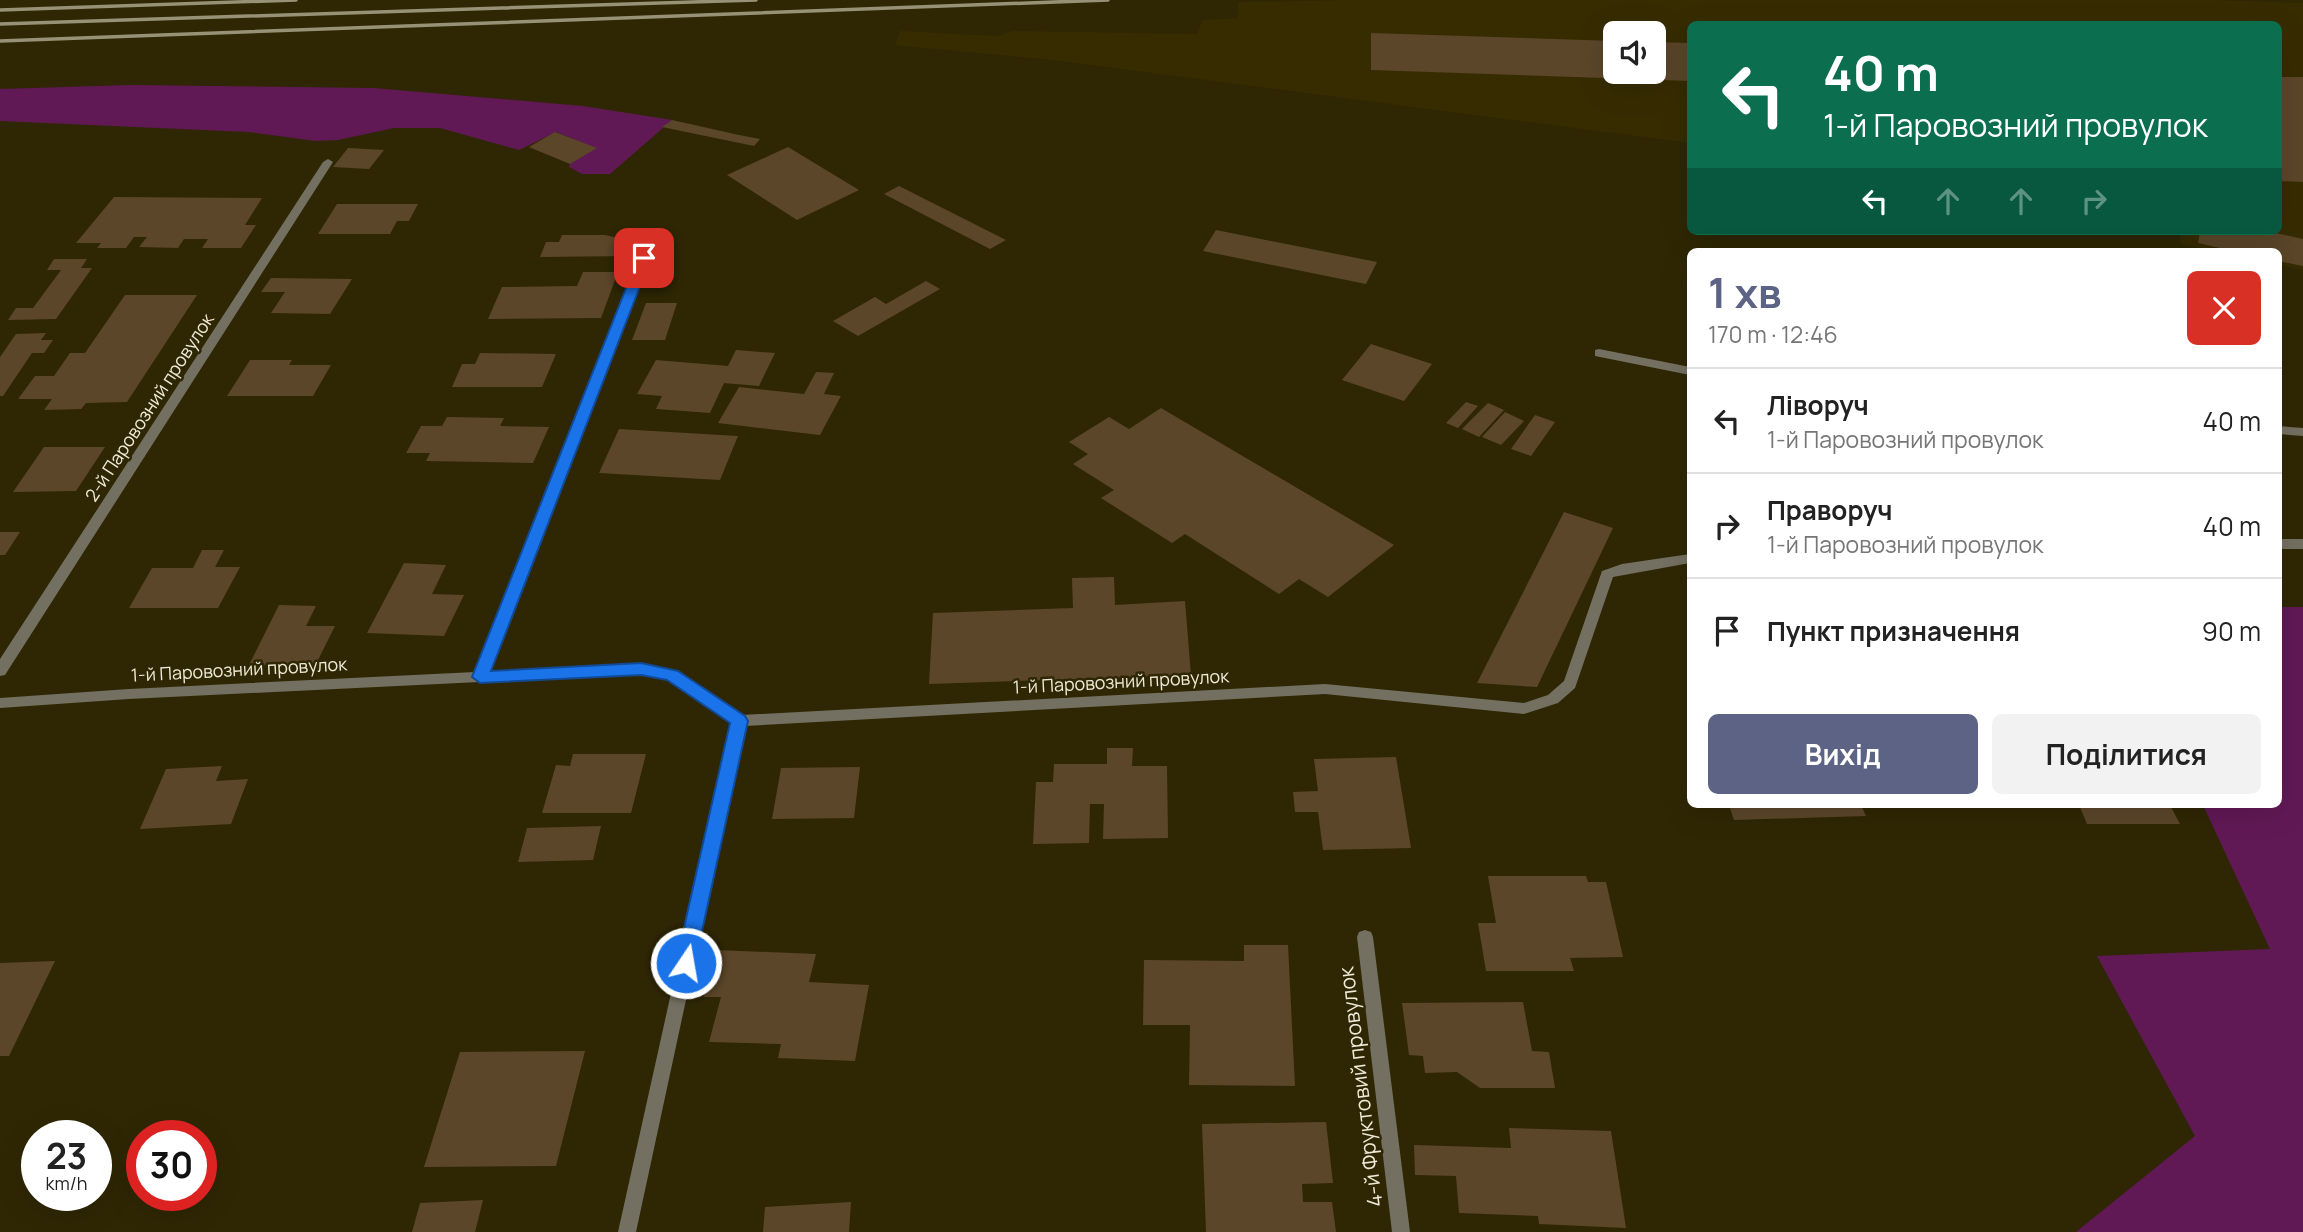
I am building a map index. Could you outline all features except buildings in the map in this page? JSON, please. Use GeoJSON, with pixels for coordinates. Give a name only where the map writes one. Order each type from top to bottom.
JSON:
{"type":"FeatureCollection","features":[{"type":"Feature","properties":{"kind":"street","name":"2-й Паровозний провулок"},"geometry":{"type":"LineString","coordinates":[[0,671],[328,162]]}},
{"type":"Feature","properties":{"kind":"street"},"geometry":{"type":"LineString","coordinates":[[480,677],[654,235]]}},
{"type":"Feature","properties":{"kind":"street"},"geometry":{"type":"LineString","coordinates":[[1599,353],[1687,370]]}},
{"type":"Feature","properties":{"kind":"street"},"geometry":{"type":"LineString","coordinates":[[2282,430],[2303,432]]}},
{"type":"Feature","properties":{"kind":"street"},"geometry":{"type":"LineString","coordinates":[[2282,544],[2303,544]]}},
{"type":"Feature","properties":{"kind":"street","name":"1-й Паровозний провулок"},"geometry":{"type":"LineString","coordinates":[[0,703],[129,694],[641,669],[672,675],[739,721],[1325,689],[1524,709],[1553,699],[1570,684],[1607,575],[1622,569],[1687,559]]}},
{"type":"Feature","properties":{"kind":"street"},"geometry":{"type":"LineString","coordinates":[[626,1232],[739,721]]}},
{"type":"Feature","properties":{"kind":"street","name":"4-й Фруктовий провулок"},"geometry":{"type":"LineString","coordinates":[[1365,937],[1401,1232]]}},
{"type":"Feature","properties":{"kind":"shaded area"},"geometry":{"type":"Polygon","coordinates":[[[1349,0],[2214,0],[2303,3],[2303,270],[2282,266],[2282,248],[2200,248],[2181,244],[2180,235],[2282,235],[2282,21],[1687,21],[1687,143],[1053,60],[895,45],[900,31],[998,36],[1012,31],[1197,34],[1203,20],[1238,18],[1238,2],[1349,0]]]}},
{"type":"Feature","properties":{"kind":"shaded area"},"geometry":{"type":"Polygon","coordinates":[[[130,85],[373,88],[583,106],[672,120],[610,174],[582,174],[569,167],[596,148],[556,132],[519,150],[440,128],[394,128],[338,140],[316,141],[249,132],[0,121],[0,89],[130,85]]]}},
{"type":"Feature","properties":{"kind":"shaded area"},"geometry":{"type":"Polygon","coordinates":[[[2282,607],[2303,607],[2303,1232],[2076,1232],[2195,1136],[2097,956],[2270,949],[2204,808],[2282,808],[2282,607]]]}},
{"type":"Feature","properties":{"kind":"railway"},"geometry":{"type":"LineString","coordinates":[[0,10],[296,0]]}},
{"type":"Feature","properties":{"kind":"railway"},"geometry":{"type":"LineString","coordinates":[[0,24],[756,0]]}},
{"type":"Feature","properties":{"kind":"railway"},"geometry":{"type":"LineString","coordinates":[[0,41],[1108,0]]}},
{"type":"Feature","properties":{"kind":"route"},"geometry":{"type":"LineString","coordinates":[[644,258],[480,677],[641,669],[672,675],[739,721],[686,963]]}}]}
